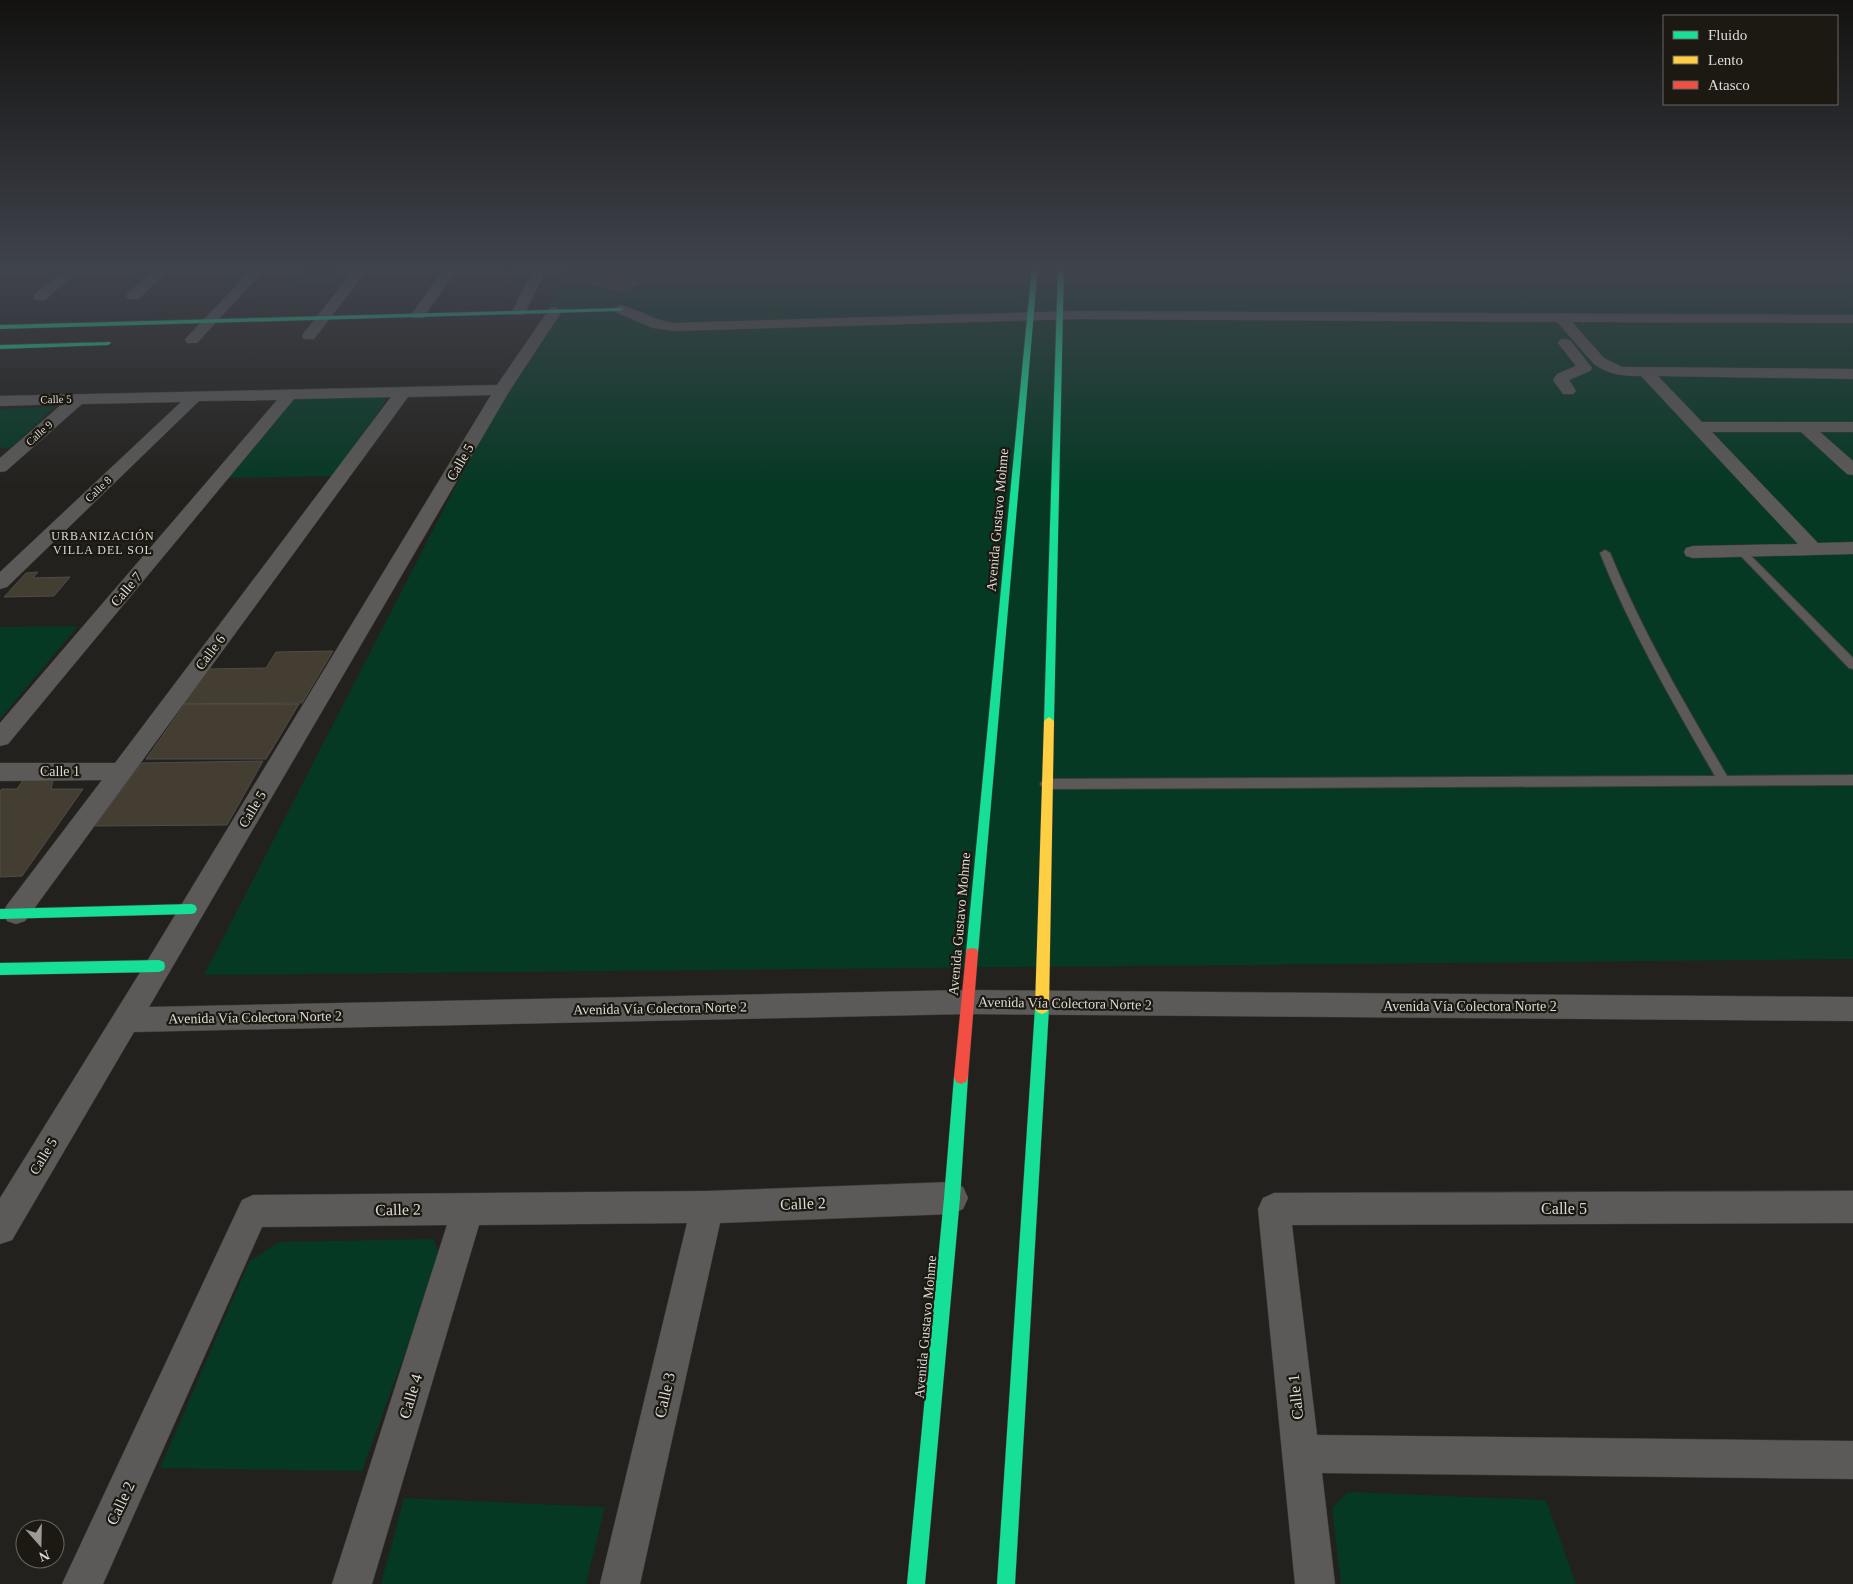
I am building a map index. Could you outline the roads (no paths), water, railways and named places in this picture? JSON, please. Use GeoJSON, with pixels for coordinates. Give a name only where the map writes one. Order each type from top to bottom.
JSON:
{"type":"FeatureCollection","features":[{"type":"Feature","properties":{"kind":"street","name":"Calle 5"},"geometry":{"type":"LineString","coordinates":[[0,1228],[448,483],[530,340]]}},
{"type":"Feature","properties":{"kind":"street","name":"Avenida Gustavo Mohme"},"geometry":{"type":"LineString","coordinates":[[916,1584],[952,1198],[967,1002],[1029,340]]}},
{"type":"Feature","properties":{"kind":"street"},"geometry":{"type":"LineString","coordinates":[[1006,1584],[1042,1003],[1058,340]]}},
{"type":"Feature","properties":{"kind":"street"},"geometry":{"type":"LineString","coordinates":[[1562,340],[1584,364],[1585,368],[1562,377],[1561,380],[1568,391]]}},
{"type":"Feature","properties":{"kind":"street"},"geometry":{"type":"LineString","coordinates":[[1582,340],[1606,366],[1620,371],[1853,374]]}},
{"type":"Feature","properties":{"kind":"street"},"geometry":{"type":"LineString","coordinates":[[0,346],[115,343]]}},
{"type":"Feature","properties":{"kind":"street"},"geometry":{"type":"LineString","coordinates":[[1646,372],[1812,548]]}},
{"type":"Feature","properties":{"kind":"street","name":"Calle 5"},"geometry":{"type":"LineString","coordinates":[[0,401],[502,390]]}},
{"type":"Feature","properties":{"kind":"street","name":"Calle 6"},"geometry":{"type":"LineString","coordinates":[[8,913],[121,771],[404,391]]}},
{"type":"Feature","properties":{"kind":"street","name":"Calle 7"},"geometry":{"type":"LineString","coordinates":[[0,738],[290,394]]}},
{"type":"Feature","properties":{"kind":"street","name":"Calle 8"},"geometry":{"type":"LineString","coordinates":[[0,583],[196,396]]}},
{"type":"Feature","properties":{"kind":"street","name":"Calle 9"},"geometry":{"type":"LineString","coordinates":[[4,461],[78,398]]}},
{"type":"Feature","properties":{"kind":"street"},"geometry":{"type":"LineString","coordinates":[[1698,427],[1853,427]]}},
{"type":"Feature","properties":{"kind":"street"},"geometry":{"type":"LineString","coordinates":[[1805,427],[1853,470]]}},
{"type":"Feature","properties":{"kind":"street"},"geometry":{"type":"LineString","coordinates":[[1693,552],[1853,548]]}},
{"type":"Feature","properties":{"kind":"street","name":"Calle 1"},"geometry":{"type":"LineString","coordinates":[[0,772],[121,771]]}},
{"type":"Feature","properties":{"kind":"street"},"geometry":{"type":"LineString","coordinates":[[8,913],[191,909]]}},
{"type":"Feature","properties":{"kind":"street"},"geometry":{"type":"LineString","coordinates":[[0,969],[159,966]]}},
{"type":"Feature","properties":{"kind":"street","name":"Avenida Vía Colectora Norte 2"},"geometry":{"type":"LineString","coordinates":[[126,1020],[967,1002],[1853,1009]]}},
{"type":"Feature","properties":{"kind":"street","name":"Calle 2"},"geometry":{"type":"LineString","coordinates":[[82,1584],[253,1211],[708,1207],[952,1198]]}},
{"type":"Feature","properties":{"kind":"street","name":"Calle 3"},"geometry":{"type":"LineString","coordinates":[[620,1584],[708,1207]]}},
{"type":"Feature","properties":{"kind":"street","name":"Calle 5"},"geometry":{"type":"LineString","coordinates":[[1274,1210],[1853,1207]]}},
{"type":"Feature","properties":{"kind":"street","name":"Calle 4"},"geometry":{"type":"LineString","coordinates":[[352,1584],[468,1209]]}},
{"type":"Feature","properties":{"kind":"street","name":"Calle 1"},"geometry":{"type":"LineString","coordinates":[[1274,1210],[1315,1584]]}},
{"type":"Feature","properties":{"kind":"street"},"geometry":{"type":"LineString","coordinates":[[1302,1454],[1853,1460]]}},
{"type":"Feature","properties":{"kind":"lane"},"geometry":{"type":"LineString","coordinates":[[1741,551],[1853,666]]}},
{"type":"Feature","properties":{"kind":"lane"},"geometry":{"type":"LineString","coordinates":[[1605,553],[1619,591],[1656,662],[1724,781]]}},
{"type":"Feature","properties":{"kind":"lane"},"geometry":{"type":"LineString","coordinates":[[1046,784],[1853,780]]}},
{"type":"Feature","properties":{"kind":"district","name":"URBANIZACIÓN VILLA DEL SOL"},"geometry":{"type":"Point","coordinates":[103,543]}}]}
